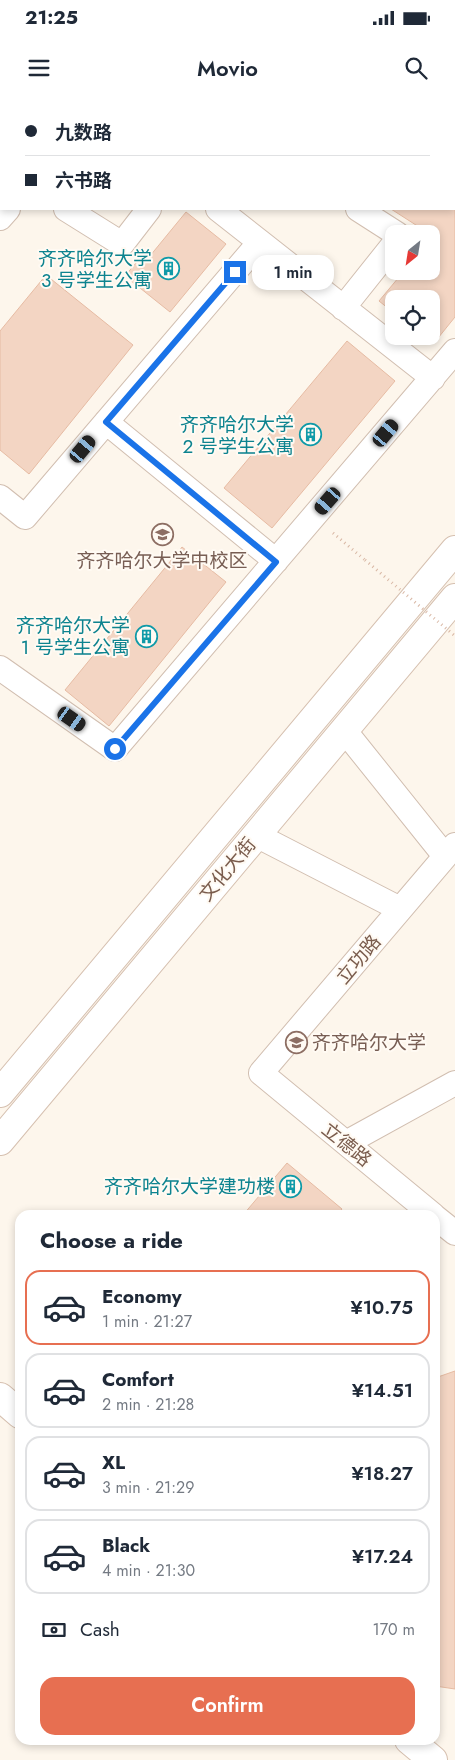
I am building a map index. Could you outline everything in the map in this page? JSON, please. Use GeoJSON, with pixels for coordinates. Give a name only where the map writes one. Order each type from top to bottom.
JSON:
{"type":"FeatureCollection","features":[{"type":"Feature","properties":{"kind":"main road","name":"文化大街"},"geometry":{"type":"LineString","coordinates":[[0,1093],[455,550]]}},
{"type":"Feature","properties":{"kind":"main road","name":"文化大街"},"geometry":{"type":"LineString","coordinates":[[0,1141],[455,598]]}},
{"type":"Feature","properties":{"kind":"main road"},"geometry":{"type":"LineString","coordinates":[[0,1397],[15,1410]]}},
{"type":"Feature","properties":{"kind":"main road"},"geometry":{"type":"LineString","coordinates":[[415,1745],[433,1760]]}},
{"type":"Feature","properties":{"kind":"street"},"geometry":{"type":"LineString","coordinates":[[68,210],[122,244],[148,210]]}},
{"type":"Feature","properties":{"kind":"street"},"geometry":{"type":"LineString","coordinates":[[219,210],[433,378]]}},
{"type":"Feature","properties":{"kind":"street"},"geometry":{"type":"LineString","coordinates":[[360,210],[385,226]]}},
{"type":"Feature","properties":{"kind":"street"},"geometry":{"type":"LineString","coordinates":[[0,497],[25,517],[260,242]]}},
{"type":"Feature","properties":{"kind":"street"},"geometry":{"type":"LineString","coordinates":[[343,308],[385,255]]}},
{"type":"Feature","properties":{"kind":"street"},"geometry":{"type":"LineString","coordinates":[[0,668],[115,749],[276,562],[300,550],[347,494],[433,378],[455,352]]}},
{"type":"Feature","properties":{"kind":"street"},"geometry":{"type":"LineString","coordinates":[[106,422],[276,562]]}},
{"type":"Feature","properties":{"kind":"street"},"geometry":{"type":"LineString","coordinates":[[344,730],[450,850]]}},
{"type":"Feature","properties":{"kind":"street"},"geometry":{"type":"LineString","coordinates":[[256,835],[400,909]]}},
{"type":"Feature","properties":{"kind":"street","name":"立功路"},"geometry":{"type":"LineString","coordinates":[[261,1073],[450,850]]}},
{"type":"Feature","properties":{"kind":"street","name":"立德路"},"geometry":{"type":"LineString","coordinates":[[261,1073],[427,1210]]}},
{"type":"Feature","properties":{"kind":"street"},"geometry":{"type":"LineString","coordinates":[[346,1143],[455,1083]]}},
{"type":"Feature","properties":{"kind":"street","name":"立德路"},"geometry":{"type":"LineString","coordinates":[[440,1221],[455,1233]]}},
{"type":"Feature","properties":{"kind":"path"},"geometry":{"type":"LineString","coordinates":[[330,530],[455,636]]}},
{"type":"Feature","properties":{"kind":"building"},"geometry":{"type":"Polygon","coordinates":[[[393,210],[455,210],[455,317],[440,336],[440,290],[388,290],[396,280],[440,280],[440,225],[416,225],[393,210]]]}},
{"type":"Feature","properties":{"kind":"building","name":"齐齐哈尔大学 3 号学生公寓"},"geometry":{"type":"Polygon","coordinates":[[[186,212],[226,244],[170,312],[125,276],[140,258],[145,262],[186,212]]]}},
{"type":"Feature","properties":{"kind":"building"},"geometry":{"type":"Polygon","coordinates":[[[46,275],[133,345],[29,474],[0,450],[0,331],[46,275]]]}},
{"type":"Feature","properties":{"kind":"building"},"geometry":{"type":"Polygon","coordinates":[[[385,294],[385,306],[379,301],[385,294]]]}},
{"type":"Feature","properties":{"kind":"building","name":"齐齐哈尔大学 2 号学生公寓"},"geometry":{"type":"Polygon","coordinates":[[[347,341],[395,381],[272,528],[224,488],[347,341]]]}},
{"type":"Feature","properties":{"kind":"building","name":"齐齐哈尔大学 1 号学生公寓"},"geometry":{"type":"Polygon","coordinates":[[[182,547],[226,582],[109,726],[65,690],[182,547]]]}},
{"type":"Feature","properties":{"kind":"building","name":"齐齐哈尔大学建功楼"},"geometry":{"type":"Polygon","coordinates":[[[287,1163],[342,1209],[341,1210],[247,1210],[287,1163]]]}},
{"type":"Feature","properties":{"kind":"building"},"geometry":{"type":"Polygon","coordinates":[[[455,1371],[455,1689],[440,1687],[440,1376],[455,1371]]]}},
{"type":"Feature","properties":{"kind":"place","name":"齐齐哈尔大学 3 号学生公寓"},"geometry":{"type":"Point","coordinates":[168,269]}},
{"type":"Feature","properties":{"kind":"place","name":"齐齐哈尔大学 2 号学生公寓"},"geometry":{"type":"Point","coordinates":[310,435]}},
{"type":"Feature","properties":{"kind":"place","name":"齐齐哈尔大学中校区"},"geometry":{"type":"Point","coordinates":[162,534]}},
{"type":"Feature","properties":{"kind":"place","name":"齐齐哈尔大学 1 号学生公寓"},"geometry":{"type":"Point","coordinates":[146,636]}},
{"type":"Feature","properties":{"kind":"place","name":"齐齐哈尔大学"},"geometry":{"type":"Point","coordinates":[296,1042]}},
{"type":"Feature","properties":{"kind":"place","name":"齐齐哈尔大学建功楼"},"geometry":{"type":"Point","coordinates":[291,1186]}},
{"type":"Feature","properties":{"kind":"route"},"geometry":{"type":"LineString","coordinates":[[115,749],[276,562],[106,422],[235,272]]}}]}
